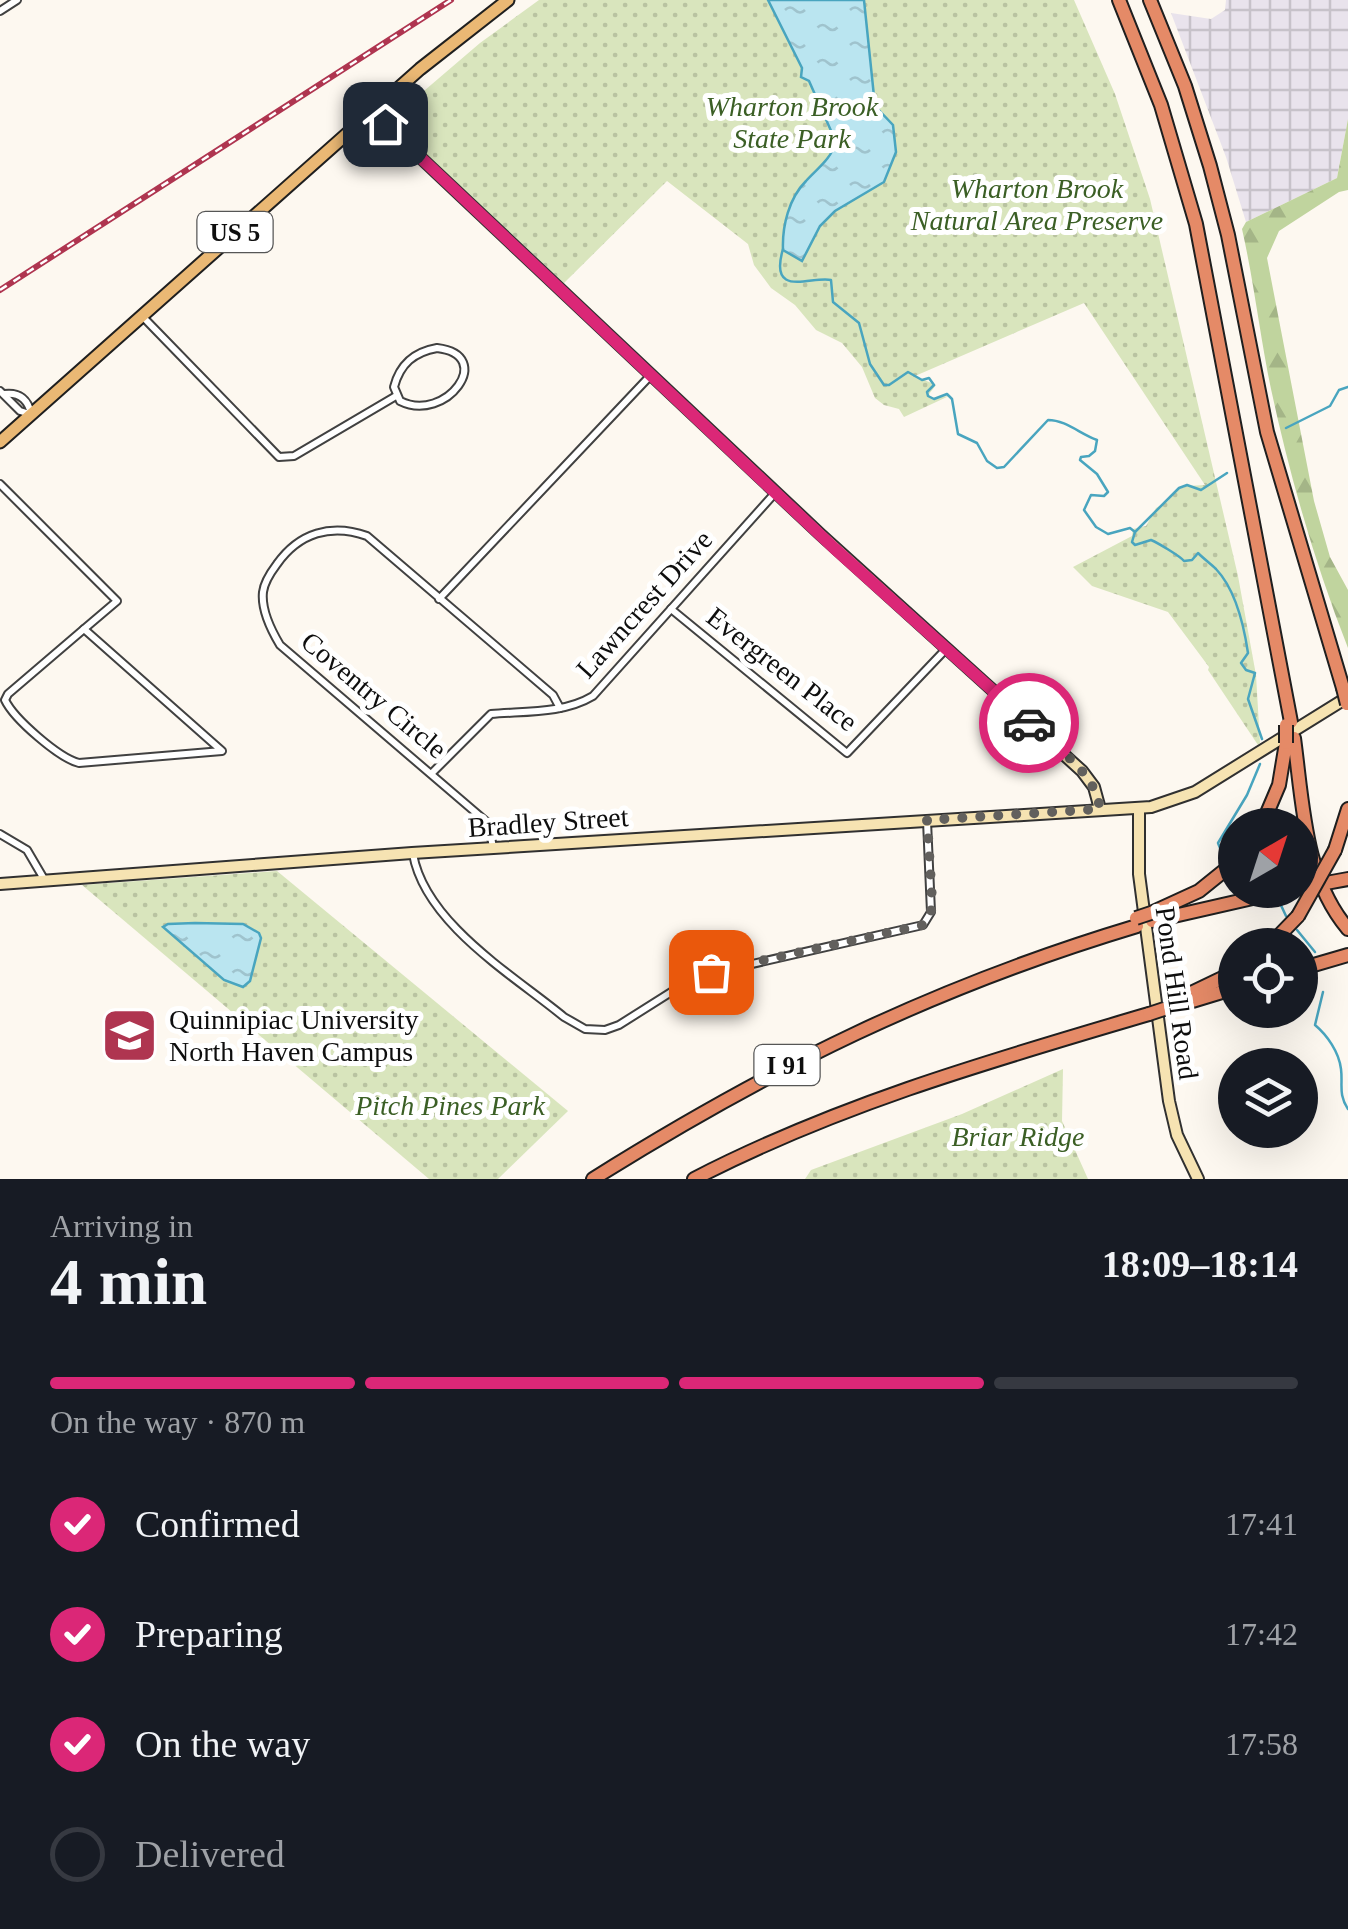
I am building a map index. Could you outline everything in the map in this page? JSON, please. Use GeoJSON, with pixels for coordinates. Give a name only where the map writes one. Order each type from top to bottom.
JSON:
{"type":"FeatureCollection","features":[{"type":"Feature","properties":{"kind":"highway"},"geometry":{"type":"LineString","coordinates":[[1118,0],[1167,122],[1199,234],[1316,874],[1348,930]]}},
{"type":"Feature","properties":{"kind":"highway"},"geometry":{"type":"LineString","coordinates":[[1150,0],[1184,86],[1214,180],[1267,432],[1347,695]]}},
{"type":"Feature","properties":{"kind":"highway"},"geometry":{"type":"LineString","coordinates":[[1269,808],[1290,741]]}},
{"type":"Feature","properties":{"kind":"highway"},"geometry":{"type":"LineString","coordinates":[[1286,928],[1317,888],[1336,850],[1348,809]]}},
{"type":"Feature","properties":{"kind":"highway"},"geometry":{"type":"LineString","coordinates":[[1151,917],[1192,895],[1218,875]]}},
{"type":"Feature","properties":{"kind":"highway"},"geometry":{"type":"LineString","coordinates":[[1318,884],[1348,880]]}},
{"type":"Feature","properties":{"kind":"highway","name":"I 91"},"geometry":{"type":"LineString","coordinates":[[594,1179],[714,1105],[830,1044],[974,980],[1151,917],[1218,904]]}},
{"type":"Feature","properties":{"kind":"highway"},"geometry":{"type":"LineString","coordinates":[[1166,1008],[1218,980]]}},
{"type":"Feature","properties":{"kind":"highway","name":"I 91"},"geometry":{"type":"LineString","coordinates":[[694,1179],[811,1124],[878,1098],[1218,993]]}},
{"type":"Feature","properties":{"kind":"main road","name":"US 5"},"geometry":{"type":"LineString","coordinates":[[0,442],[371,111],[508,0]]}},
{"type":"Feature","properties":{"kind":"street"},"geometry":{"type":"LineString","coordinates":[[0,11],[17,0]]}},
{"type":"Feature","properties":{"kind":"street"},"geometry":{"type":"LineString","coordinates":[[371,111],[776,492],[1085,774],[1094,787],[1100,809],[1172,802],[1203,788],[1347,695]]}},
{"type":"Feature","properties":{"kind":"street"},"geometry":{"type":"LineString","coordinates":[[142,316],[278,457],[294,456],[396,396]]}},
{"type":"Feature","properties":{"kind":"street"},"geometry":{"type":"LineString","coordinates":[[445,349],[462,362],[464,379],[443,400],[419,406],[405,404],[396,396],[394,387],[400,371],[415,355],[445,349]]}},
{"type":"Feature","properties":{"kind":"street"},"geometry":{"type":"LineString","coordinates":[[439,599],[651,374]]}},
{"type":"Feature","properties":{"kind":"street"},"geometry":{"type":"LineString","coordinates":[[2,392],[20,411],[31,414]]}},
{"type":"Feature","properties":{"kind":"street"},"geometry":{"type":"LineString","coordinates":[[0,484],[117,601],[84,629],[8,694],[6,700],[12,711],[62,756],[79,763],[222,751],[84,629]]}},
{"type":"Feature","properties":{"kind":"street","name":"Lawncrest Drive"},"geometry":{"type":"LineString","coordinates":[[432,774],[491,714],[560,708],[580,704],[593,696],[776,492]]}},
{"type":"Feature","properties":{"kind":"street","name":"Coventry Circle"},"geometry":{"type":"LineString","coordinates":[[493,848],[488,823],[280,645],[265,612],[263,591],[271,572],[297,542],[330,529],[367,536],[553,696],[560,708]]}},
{"type":"Feature","properties":{"kind":"street","name":"Evergreen Place"},"geometry":{"type":"LineString","coordinates":[[671,609],[847,754],[947,648]]}},
{"type":"Feature","properties":{"kind":"street","name":"Pond Hill Road"},"geometry":{"type":"LineString","coordinates":[[1139,808],[1138,864],[1170,1110],[1198,1179]]}},
{"type":"Feature","properties":{"kind":"street","name":"Bradley Street"},"geometry":{"type":"LineString","coordinates":[[0,884],[1100,809]]}},
{"type":"Feature","properties":{"kind":"street"},"geometry":{"type":"LineString","coordinates":[[412,853],[426,887],[454,927],[564,1018],[584,1029],[605,1030],[695,977],[923,925],[931,912],[932,899],[927,820]]}},
{"type":"Feature","properties":{"kind":"street"},"geometry":{"type":"LineString","coordinates":[[0,834],[27,850],[45,880]]}},
{"type":"Feature","properties":{"kind":"shaded area"},"geometry":{"type":"Polygon","coordinates":[[[1226,0],[1348,0],[1348,119],[1337,178],[1246,222],[1226,157],[1171,13],[1211,19],[1225,10],[1226,0]]]}},
{"type":"Feature","properties":{"kind":"green space"},"geometry":{"type":"Polygon","coordinates":[[[539,0],[1074,0],[1115,94],[1150,199],[1238,576],[1256,675],[1258,745],[1209,667],[1168,612],[1092,586],[1073,567],[1132,536],[1133,529],[1146,526],[1156,508],[1177,490],[1205,485],[1084,303],[915,376],[936,385],[929,394],[931,398],[949,396],[904,417],[899,409],[875,398],[862,367],[842,343],[816,330],[795,305],[771,288],[754,265],[748,244],[667,181],[564,283],[390,120],[480,43],[539,0]]]}},
{"type":"Feature","properties":{"kind":"green space"},"geometry":{"type":"Polygon","coordinates":[[[1348,119],[1348,190],[1279,231],[1267,258],[1314,501],[1330,557],[1348,590],[1348,648],[1314,552],[1286,455],[1242,229],[1246,222],[1337,178],[1348,119]]]}},
{"type":"Feature","properties":{"kind":"green space","name":"Pitch Pines Park"},"geometry":{"type":"Polygon","coordinates":[[[277,871],[568,1111],[498,1179],[429,1179],[82,885],[277,871]]]}},
{"type":"Feature","properties":{"kind":"green space","name":"Briar Ridge"},"geometry":{"type":"Polygon","coordinates":[[[1063,1069],[1062,1121],[1088,1179],[805,1179],[811,1170],[962,1114],[1063,1069]]]}},
{"type":"Feature","properties":{"kind":"water"},"geometry":{"type":"Polygon","coordinates":[[[768,0],[864,0],[875,106],[893,125],[896,152],[884,182],[835,211],[820,226],[802,261],[783,250],[788,213],[800,188],[836,142],[809,81],[801,77],[802,68],[768,0]]]}},
{"type":"Feature","properties":{"kind":"water"},"geometry":{"type":"Polygon","coordinates":[[[243,924],[259,933],[250,981],[243,987],[224,980],[163,927],[243,924]]]}},
{"type":"Feature","properties":{"kind":"waterway"},"geometry":{"type":"LineString","coordinates":[[783,249],[780,265],[787,280],[831,280],[833,302],[859,323],[870,364],[884,385],[908,372],[922,380],[929,378],[934,385],[928,396],[934,399],[947,394],[952,399],[958,434],[977,443],[987,461],[997,468],[1004,467],[1048,420],[1097,440],[1095,451],[1080,460],[1097,474],[1108,492],[1104,496],[1091,495],[1084,510],[1096,527],[1108,534],[1130,528],[1135,532],[1135,545],[1151,540],[1184,561],[1192,560],[1198,553],[1223,577],[1244,631],[1248,653],[1241,663],[1255,673],[1248,699],[1262,739]]}},
{"type":"Feature","properties":{"kind":"waterway"},"geometry":{"type":"LineString","coordinates":[[1286,428],[1330,406],[1339,390],[1348,387]]}},
{"type":"Feature","properties":{"kind":"waterway"},"geometry":{"type":"LineString","coordinates":[[1135,532],[1179,488],[1187,485],[1201,490],[1227,473]]}},
{"type":"Feature","properties":{"kind":"waterway"},"geometry":{"type":"LineString","coordinates":[[1239,808],[1260,764]]}},
{"type":"Feature","properties":{"kind":"waterway"},"geometry":{"type":"LineString","coordinates":[[1282,908],[1286,916]]}},
{"type":"Feature","properties":{"kind":"waterway"},"geometry":{"type":"LineString","coordinates":[[1323,992],[1315,1025],[1338,1056],[1342,1094],[1348,1109]]}},
{"type":"Feature","properties":{"kind":"railway"},"geometry":{"type":"LineString","coordinates":[[0,290],[451,0]]}},
{"type":"Feature","properties":{"kind":"way so far"},"geometry":{"type":"LineString","coordinates":[[711,972],[923,925],[931,912],[932,899],[927,820],[1100,809],[1092,783],[1029,723]]}},
{"type":"Feature","properties":{"kind":"place","name":"Quinnipiac University North Haven Campus"},"geometry":{"type":"Point","coordinates":[130,1035]}},
{"type":"Feature","properties":{"kind":"route"},"geometry":{"type":"LineString","coordinates":[[385,124],[834,548],[1029,723]]}},
{"type":"Feature","properties":{"kind":"park label","name":"Wharton Brook State Park"},"geometry":{"type":"Point","coordinates":[792,122]}},
{"type":"Feature","properties":{"kind":"park label","name":"Wharton Brook Natural Area Preserve"},"geometry":{"type":"Point","coordinates":[1037,204]}}]}
